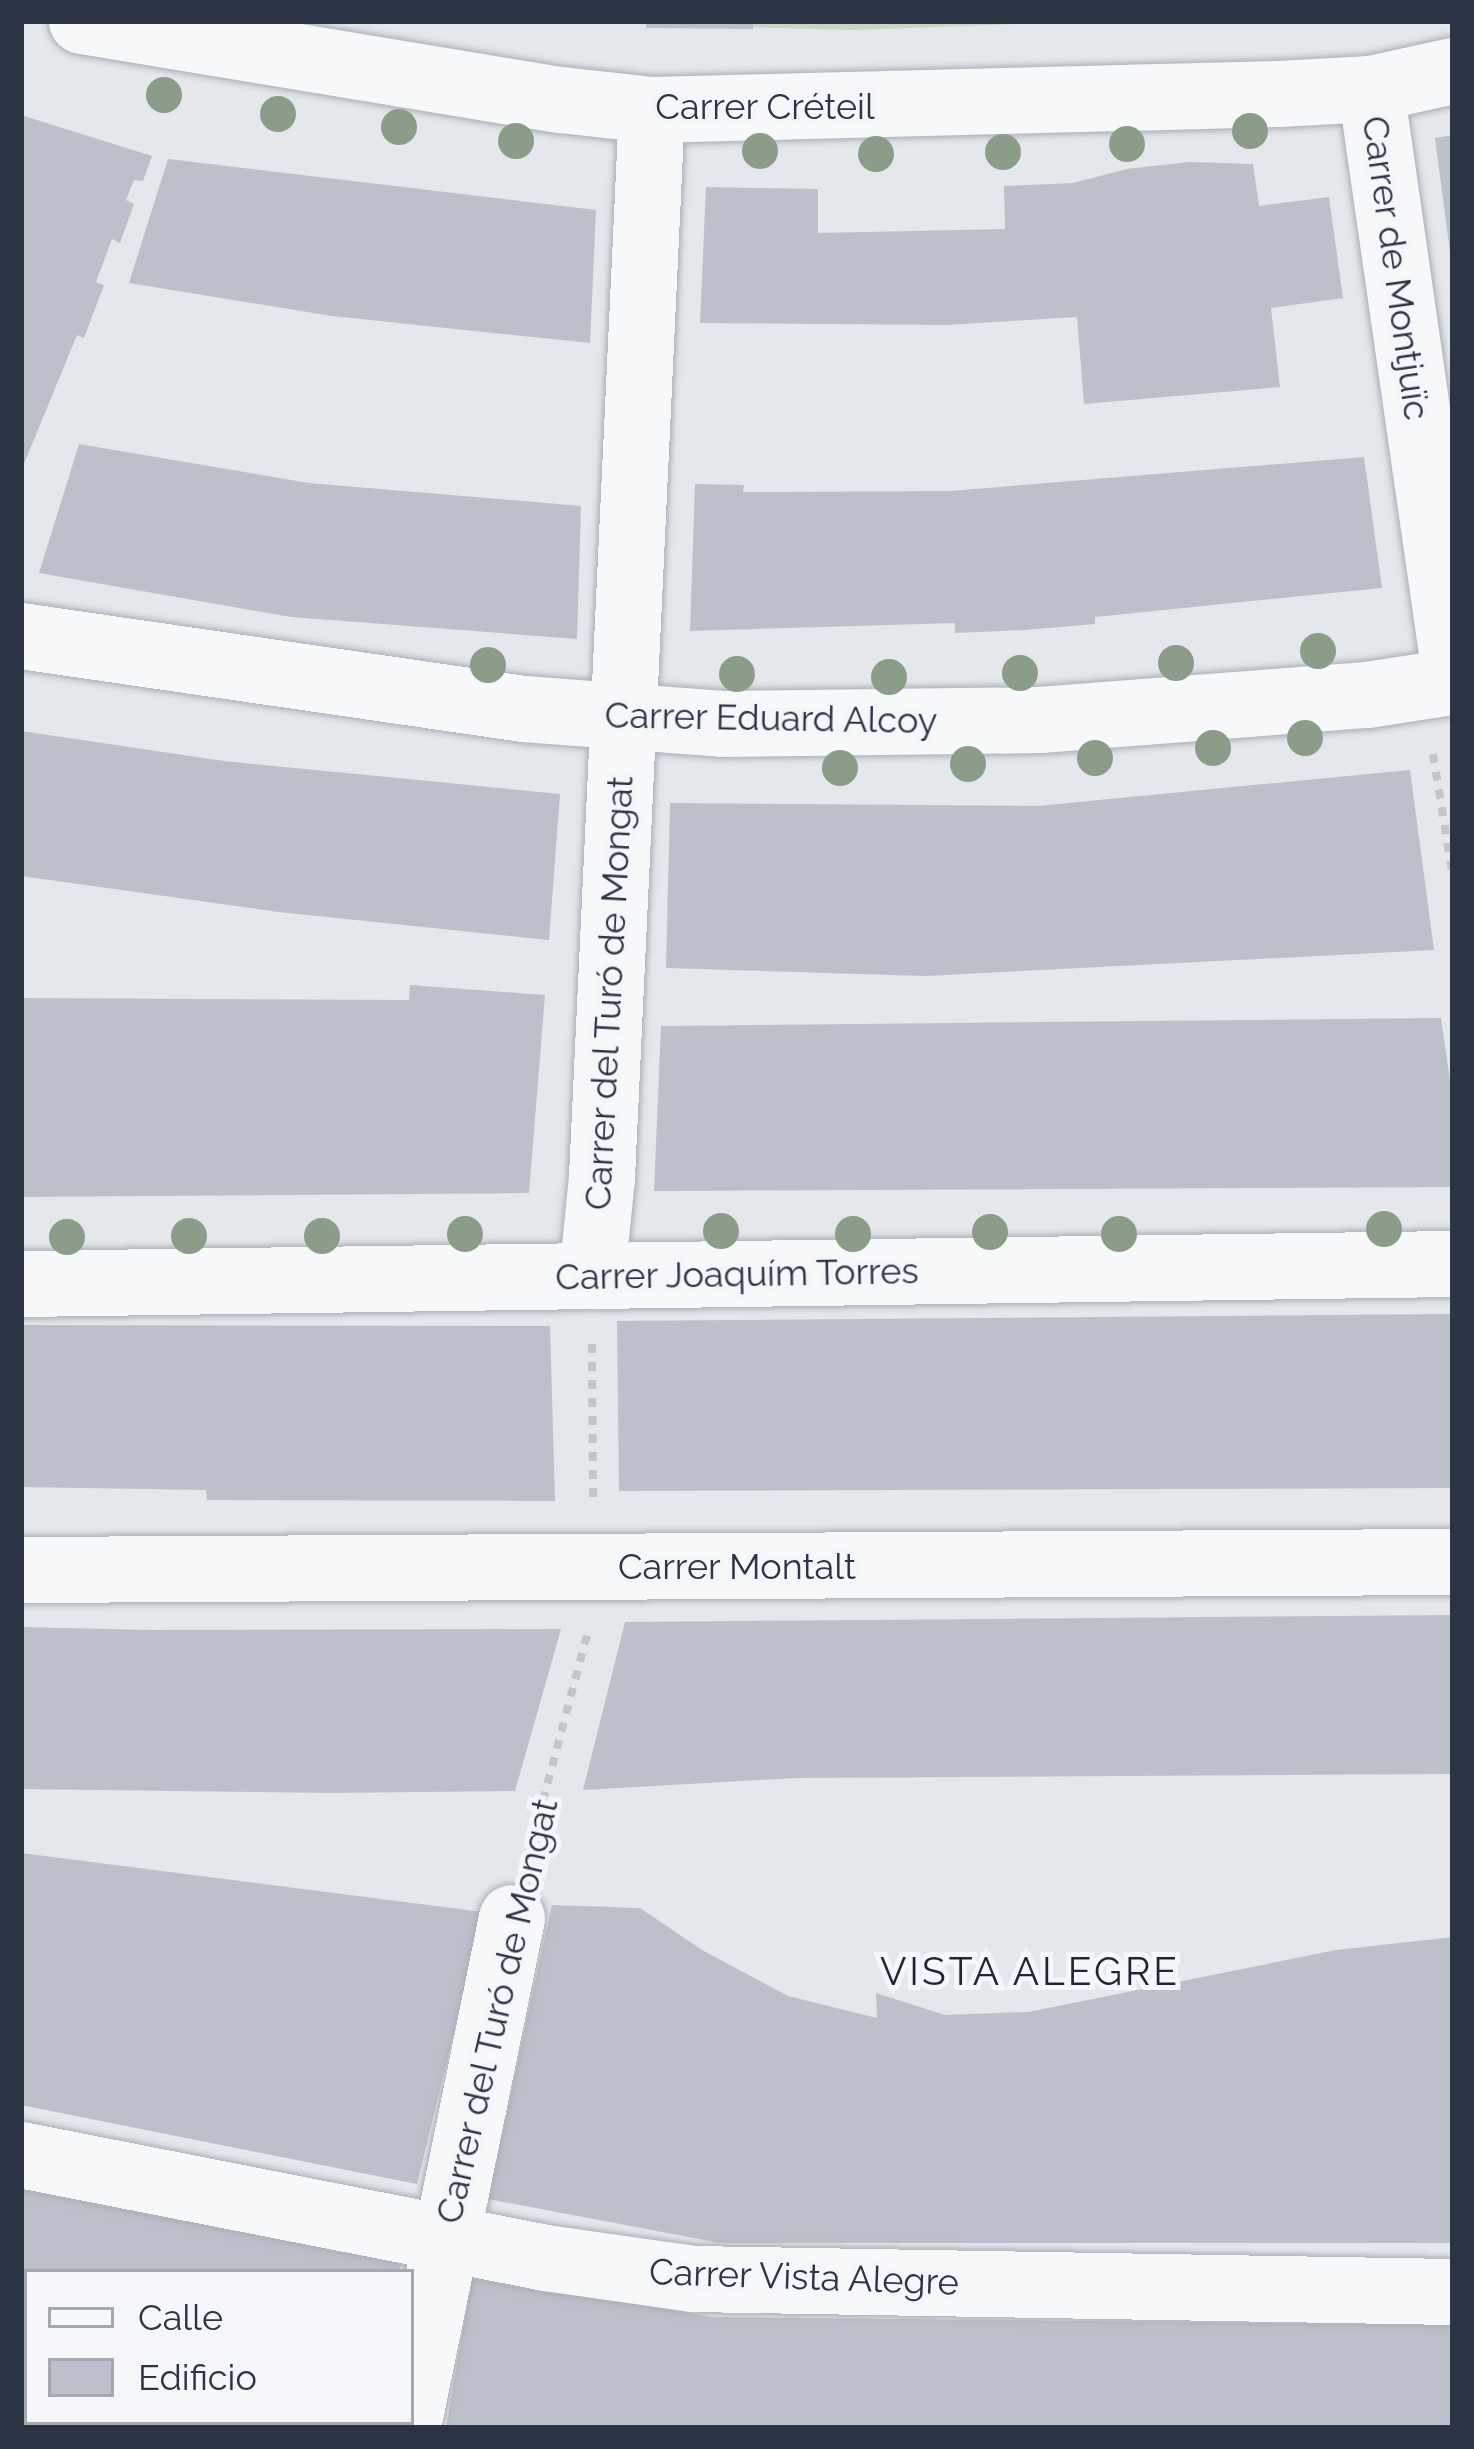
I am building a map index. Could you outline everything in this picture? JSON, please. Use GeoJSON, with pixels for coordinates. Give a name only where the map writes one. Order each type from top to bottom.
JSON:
{"type":"FeatureCollection","features":[{"type":"Feature","properties":{"kind":"street","name":"Carrer Créteil"},"geometry":{"type":"LineString","coordinates":[[82,21],[561,100],[652,110],[966,105],[1370,89],[1453,71]]}},
{"type":"Feature","properties":{"kind":"street","name":"Carrer de Montjuïc"},"geometry":{"type":"LineString","coordinates":[[1370,89],[1453,659]]}},
{"type":"Feature","properties":{"kind":"street","name":"Carrer del Turó de Mongat"},"geometry":{"type":"LineString","coordinates":[[592,1276],[602,1177],[652,110]]}},
{"type":"Feature","properties":{"kind":"street","name":"Carrer Eduard Alcoy"},"geometry":{"type":"LineString","coordinates":[[21,636],[524,709],[722,724],[1040,720],[1367,695],[1453,682]]}},
{"type":"Feature","properties":{"kind":"street","name":"Carrer Joaquím Torres"},"geometry":{"type":"LineString","coordinates":[[21,1284],[1453,1264]]}},
{"type":"Feature","properties":{"kind":"street","name":"Carrer Montalt"},"geometry":{"type":"LineString","coordinates":[[21,1570],[1453,1562]]}},
{"type":"Feature","properties":{"kind":"street","name":"Carrer del Turó de Mongat"},"geometry":{"type":"LineString","coordinates":[[414,2397],[512,1918]]}},
{"type":"Feature","properties":{"kind":"street","name":"Carrer Vista Alegre"},"geometry":{"type":"LineString","coordinates":[[21,2155],[446,2239],[692,2279],[1453,2291]]}},
{"type":"Feature","properties":{"kind":"path"},"geometry":{"type":"LineString","coordinates":[[1419,744],[1436,757],[1453,878]]}},
{"type":"Feature","properties":{"kind":"path"},"geometry":{"type":"LineString","coordinates":[[592,1276],[593,1516]]}},
{"type":"Feature","properties":{"kind":"path","name":"Carrer del Turó de Mongat"},"geometry":{"type":"LineString","coordinates":[[512,1918],[588,1633]]}},
{"type":"Feature","properties":{"kind":"green space"},"geometry":{"type":"Polygon","coordinates":[[[523,21],[1096,21],[853,30],[523,21]]]}},
{"type":"Feature","properties":{"kind":"building"},"geometry":{"type":"Polygon","coordinates":[[[646,21],[753,21],[753,29],[646,28],[646,21]]]}},
{"type":"Feature","properties":{"kind":"building"},"geometry":{"type":"Polygon","coordinates":[[[21,115],[152,156],[143,181],[134,180],[126,200],[134,204],[120,243],[112,239],[96,282],[104,285],[84,338],[77,335],[21,471],[21,115]]]}},
{"type":"Feature","properties":{"kind":"building"},"geometry":{"type":"Polygon","coordinates":[[[1453,135],[1453,252],[1450,252],[1435,138],[1453,135]]]}},
{"type":"Feature","properties":{"kind":"building"},"geometry":{"type":"Polygon","coordinates":[[[168,159],[596,210],[590,343],[332,316],[129,283],[168,159]]]}},
{"type":"Feature","properties":{"kind":"building"},"geometry":{"type":"Polygon","coordinates":[[[1189,162],[1253,164],[1259,206],[1329,197],[1343,298],[1271,308],[1280,387],[1084,404],[1077,317],[946,325],[700,323],[706,187],[818,189],[818,233],[1005,229],[1004,186],[1073,183],[1127,169],[1189,162]]]}},
{"type":"Feature","properties":{"kind":"building"},"geometry":{"type":"Polygon","coordinates":[[[79,444],[309,483],[581,506],[577,639],[291,617],[39,573],[79,444]]]}},
{"type":"Feature","properties":{"kind":"building"},"geometry":{"type":"Polygon","coordinates":[[[1364,457],[1382,588],[1095,617],[1095,624],[1025,630],[955,633],[955,623],[690,631],[695,484],[744,485],[743,492],[950,491],[1364,457]]]}},
{"type":"Feature","properties":{"kind":"building"},"geometry":{"type":"Polygon","coordinates":[[[21,731],[224,761],[560,794],[549,940],[279,912],[21,876],[21,731]]]}},
{"type":"Feature","properties":{"kind":"building"},"geometry":{"type":"Polygon","coordinates":[[[1410,770],[1434,950],[925,976],[666,968],[670,803],[1037,806],[1410,770]]]}},
{"type":"Feature","properties":{"kind":"building"},"geometry":{"type":"Polygon","coordinates":[[[410,985],[545,995],[529,1193],[21,1197],[21,998],[409,1000],[410,985]]]}},
{"type":"Feature","properties":{"kind":"building"},"geometry":{"type":"Polygon","coordinates":[[[1441,1018],[1453,1101],[1453,1187],[654,1191],[661,1026],[1441,1018]]]}},
{"type":"Feature","properties":{"kind":"building"},"geometry":{"type":"Polygon","coordinates":[[[1453,1314],[1453,1488],[619,1491],[617,1321],[1453,1314]]]}},
{"type":"Feature","properties":{"kind":"building"},"geometry":{"type":"Polygon","coordinates":[[[21,1325],[550,1326],[555,1501],[207,1500],[206,1490],[21,1487],[21,1325]]]}},
{"type":"Feature","properties":{"kind":"building"},"geometry":{"type":"Polygon","coordinates":[[[1453,1615],[1453,1774],[796,1778],[583,1790],[625,1622],[1453,1615]]]}},
{"type":"Feature","properties":{"kind":"building"},"geometry":{"type":"Polygon","coordinates":[[[21,1627],[561,1629],[515,1791],[332,1793],[21,1789],[21,1627]]]}},
{"type":"Feature","properties":{"kind":"building"},"geometry":{"type":"Polygon","coordinates":[[[21,1853],[483,1912],[417,2184],[21,2105],[21,1853]]]}},
{"type":"Feature","properties":{"kind":"building"},"geometry":{"type":"Polygon","coordinates":[[[552,1905],[640,1908],[702,1950],[788,1996],[877,2018],[876,1993],[945,2015],[1028,2012],[1336,1950],[1453,1937],[1453,2243],[720,2243],[488,2199],[552,1905]]]}},
{"type":"Feature","properties":{"kind":"building"},"geometry":{"type":"Polygon","coordinates":[[[21,2188],[402,2260],[400,2269],[24,2269],[24,2425],[70,2425],[21,2428],[21,2188]]]}},
{"type":"Feature","properties":{"kind":"building"},"geometry":{"type":"Polygon","coordinates":[[[473,2271],[710,2317],[1453,2325],[1453,2428],[446,2428],[473,2271]]]}},
{"type":"Feature","properties":{"kind":"building"},"geometry":{"type":"Polygon","coordinates":[[[136,2425],[313,2425],[312,2428],[136,2425]]]}},
{"type":"Feature","properties":{"kind":"district","name":"VISTA ALEGRE"},"geometry":{"type":"Point","coordinates":[1030,1971]}}]}
